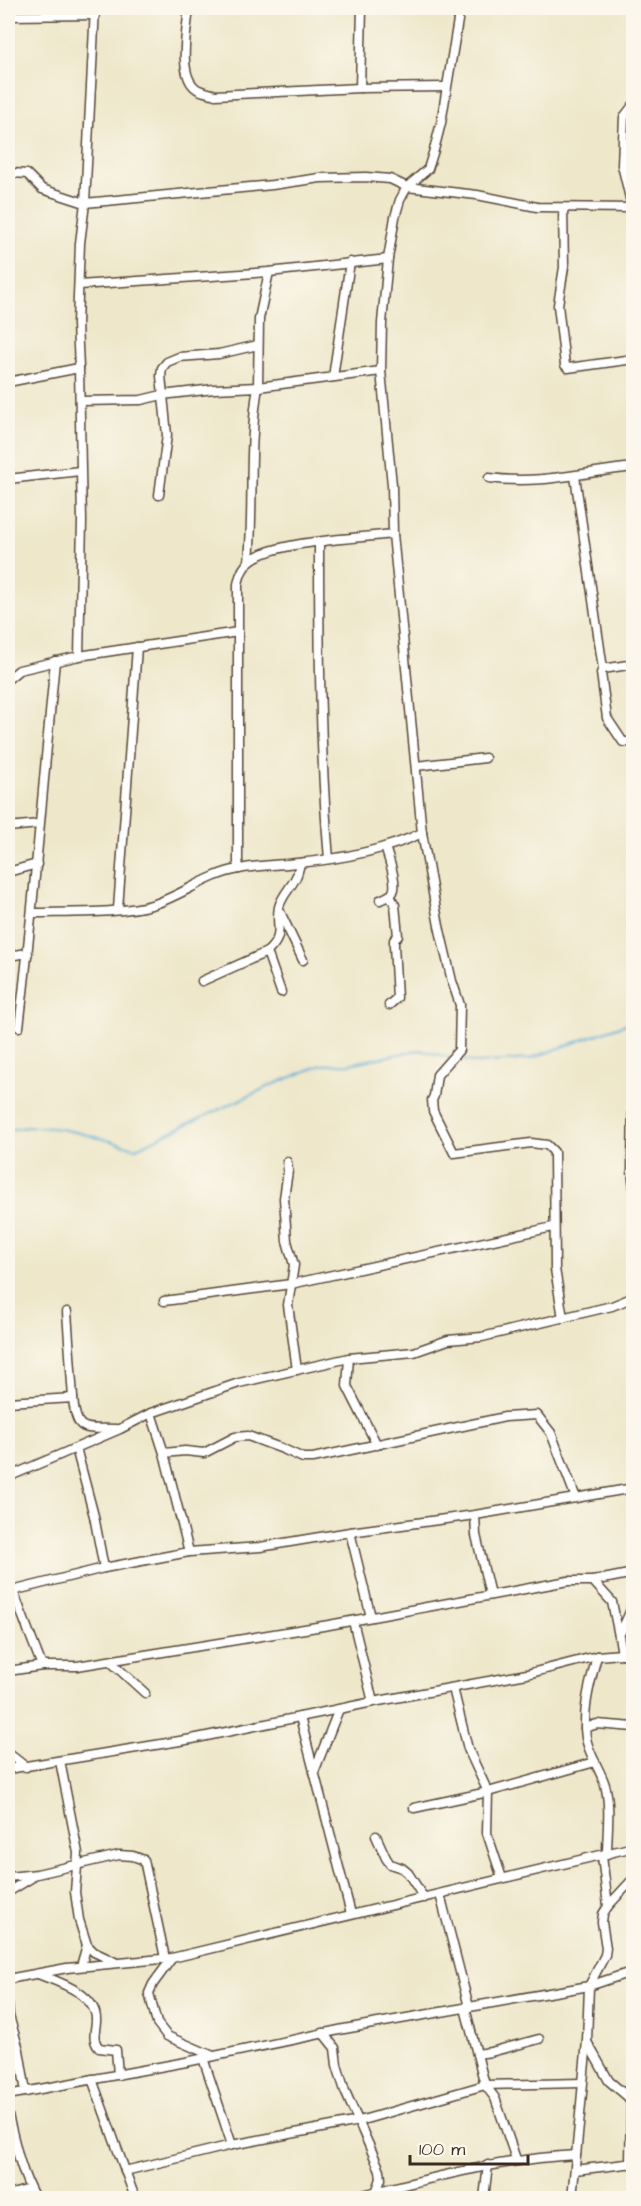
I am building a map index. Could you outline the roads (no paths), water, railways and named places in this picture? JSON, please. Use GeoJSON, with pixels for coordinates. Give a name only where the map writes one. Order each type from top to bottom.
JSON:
{"type":"FeatureCollection","features":[{"type":"Feature","properties":{"kind":"street"},"geometry":{"type":"LineString","coordinates":[[189,8],[184,60],[188,79],[197,89],[215,95],[360,88],[446,87]]}},
{"type":"Feature","properties":{"kind":"street"},"geometry":{"type":"LineString","coordinates":[[360,88],[362,8]]}},
{"type":"Feature","properties":{"kind":"street"},"geometry":{"type":"LineString","coordinates":[[460,8],[441,123],[428,169],[407,187],[395,217],[388,259],[382,323],[381,371],[391,475],[393,534],[422,833],[439,926],[460,1005],[459,1050],[437,1075],[432,1100],[433,1111],[454,1153],[531,1143],[547,1145],[554,1152],[556,1173],[553,1227],[555,1269],[563,1318]]}},
{"type":"Feature","properties":{"kind":"street"},"geometry":{"type":"LineString","coordinates":[[8,16],[95,11],[77,324],[82,521],[79,656]]}},
{"type":"Feature","properties":{"kind":"street"},"geometry":{"type":"LineString","coordinates":[[633,104],[624,117],[622,147],[622,165],[633,215]]}},
{"type":"Feature","properties":{"kind":"street"},"geometry":{"type":"LineString","coordinates":[[8,170],[13,173],[27,174],[42,189],[85,203],[272,185],[320,178],[366,177],[390,179],[407,187],[477,195],[537,207],[633,208]]}},
{"type":"Feature","properties":{"kind":"street"},"geometry":{"type":"LineString","coordinates":[[563,208],[564,267],[558,305],[564,365],[568,368],[633,359]]}},
{"type":"Feature","properties":{"kind":"street"},"geometry":{"type":"LineString","coordinates":[[79,285],[269,272],[388,259]]}},
{"type":"Feature","properties":{"kind":"street"},"geometry":{"type":"LineString","coordinates":[[333,377],[350,262]]}},
{"type":"Feature","properties":{"kind":"street"},"geometry":{"type":"LineString","coordinates":[[249,561],[252,528],[252,434],[258,387],[258,345],[262,300],[269,272]]}},
{"type":"Feature","properties":{"kind":"street"},"geometry":{"type":"LineString","coordinates":[[159,495],[167,435],[162,395],[162,368],[167,362],[179,357],[219,354],[258,345]]}},
{"type":"Feature","properties":{"kind":"street"},"geometry":{"type":"LineString","coordinates":[[8,382],[79,368]]}},
{"type":"Feature","properties":{"kind":"street"},"geometry":{"type":"LineString","coordinates":[[80,401],[141,400],[162,395],[258,387],[381,371]]}},
{"type":"Feature","properties":{"kind":"street"},"geometry":{"type":"LineString","coordinates":[[489,478],[514,481],[575,476],[633,467]]}},
{"type":"Feature","properties":{"kind":"street"},"geometry":{"type":"LineString","coordinates":[[8,478],[80,471]]}},
{"type":"Feature","properties":{"kind":"street"},"geometry":{"type":"LineString","coordinates":[[575,476],[603,669],[601,673],[607,718],[623,742],[633,742]]}},
{"type":"Feature","properties":{"kind":"street"},"geometry":{"type":"LineString","coordinates":[[238,869],[238,584],[241,571],[249,561],[261,554],[281,548],[393,534]]}},
{"type":"Feature","properties":{"kind":"street"},"geometry":{"type":"LineString","coordinates":[[319,543],[322,765],[329,860]]}},
{"type":"Feature","properties":{"kind":"street"},"geometry":{"type":"LineString","coordinates":[[8,679],[19,670],[79,656],[238,632]]}},
{"type":"Feature","properties":{"kind":"street"},"geometry":{"type":"LineString","coordinates":[[118,909],[137,647]]}},
{"type":"Feature","properties":{"kind":"street"},"geometry":{"type":"LineString","coordinates":[[19,1027],[33,913],[55,661]]}},
{"type":"Feature","properties":{"kind":"street"},"geometry":{"type":"LineString","coordinates":[[603,669],[633,664]]}},
{"type":"Feature","properties":{"kind":"street"},"geometry":{"type":"LineString","coordinates":[[416,766],[485,758]]}},
{"type":"Feature","properties":{"kind":"street"},"geometry":{"type":"LineString","coordinates":[[8,827],[39,824]]}},
{"type":"Feature","properties":{"kind":"street"},"geometry":{"type":"LineString","coordinates":[[33,913],[118,909],[156,904],[219,874],[238,869],[329,860],[385,847],[422,833]]}},
{"type":"Feature","properties":{"kind":"street"},"geometry":{"type":"LineString","coordinates":[[380,900],[390,896],[394,890],[394,880],[385,847]]}},
{"type":"Feature","properties":{"kind":"street"},"geometry":{"type":"LineString","coordinates":[[202,981],[267,952],[275,945],[280,934],[279,909],[282,899],[296,877],[300,863]]}},
{"type":"Feature","properties":{"kind":"street"},"geometry":{"type":"LineString","coordinates":[[8,872],[37,864]]}},
{"type":"Feature","properties":{"kind":"street"},"geometry":{"type":"LineString","coordinates":[[389,1005],[397,998],[394,940],[398,936],[395,905],[390,896]]}},
{"type":"Feature","properties":{"kind":"street"},"geometry":{"type":"LineString","coordinates":[[279,909],[303,960]]}},
{"type":"Feature","properties":{"kind":"street"},"geometry":{"type":"LineString","coordinates":[[267,952],[281,992]]}},
{"type":"Feature","properties":{"kind":"street"},"geometry":{"type":"LineString","coordinates":[[8,956],[28,953]]}},
{"type":"Feature","properties":{"kind":"street"},"geometry":{"type":"LineString","coordinates":[[633,1090],[633,1188]]}},
{"type":"Feature","properties":{"kind":"street"},"geometry":{"type":"LineString","coordinates":[[287,1162],[284,1198],[287,1241],[294,1265],[288,1305],[297,1370]]}},
{"type":"Feature","properties":{"kind":"street"},"geometry":{"type":"LineString","coordinates":[[164,1301],[291,1284],[553,1227]]}},
{"type":"Feature","properties":{"kind":"street"},"geometry":{"type":"LineString","coordinates":[[8,1477],[120,1429],[151,1413],[239,1383],[349,1358],[414,1352],[448,1340],[482,1337],[612,1306],[633,1297]]}},
{"type":"Feature","properties":{"kind":"street"},"geometry":{"type":"LineString","coordinates":[[67,1312],[74,1416],[80,1426],[86,1429],[120,1429]]}},
{"type":"Feature","properties":{"kind":"street"},"geometry":{"type":"LineString","coordinates":[[349,1358],[347,1386],[377,1445]]}},
{"type":"Feature","properties":{"kind":"street"},"geometry":{"type":"LineString","coordinates":[[8,1402],[73,1398]]}},
{"type":"Feature","properties":{"kind":"street"},"geometry":{"type":"LineString","coordinates":[[151,1413],[164,1453],[189,1552]]}},
{"type":"Feature","properties":{"kind":"street"},"geometry":{"type":"LineString","coordinates":[[164,1453],[185,1451],[204,1453],[235,1437],[248,1436],[276,1445],[303,1458],[313,1458],[506,1417],[537,1414],[551,1433],[576,1498]]}},
{"type":"Feature","properties":{"kind":"street"},"geometry":{"type":"LineString","coordinates":[[76,1448],[94,1516],[104,1568]]}},
{"type":"Feature","properties":{"kind":"street"},"geometry":{"type":"LineString","coordinates":[[42,1666],[10,1592],[104,1568],[189,1552],[260,1547],[629,1489],[633,1499]]}},
{"type":"Feature","properties":{"kind":"street"},"geometry":{"type":"LineString","coordinates":[[475,1515],[476,1535],[490,1595]]}},
{"type":"Feature","properties":{"kind":"street"},"geometry":{"type":"LineString","coordinates":[[350,1532],[371,1617]]}},
{"type":"Feature","properties":{"kind":"street"},"geometry":{"type":"LineString","coordinates":[[8,1671],[42,1666],[77,1666],[111,1662],[353,1621],[568,1581],[593,1581],[633,1574]]}},
{"type":"Feature","properties":{"kind":"street"},"geometry":{"type":"LineString","coordinates":[[593,1581],[612,1602],[622,1654]]}},
{"type":"Feature","properties":{"kind":"street"},"geometry":{"type":"LineString","coordinates":[[619,1636],[630,1612],[633,1598]]}},
{"type":"Feature","properties":{"kind":"street"},"geometry":{"type":"LineString","coordinates":[[353,1621],[373,1702]]}},
{"type":"Feature","properties":{"kind":"street"},"geometry":{"type":"LineString","coordinates":[[8,1769],[192,1739],[373,1702],[527,1674],[597,1656],[633,1653]]}},
{"type":"Feature","properties":{"kind":"street"},"geometry":{"type":"LineString","coordinates":[[597,1656],[585,1705],[585,1728],[586,1740],[608,1798],[605,1855],[608,1906]]}},
{"type":"Feature","properties":{"kind":"street"},"geometry":{"type":"LineString","coordinates":[[111,1662],[145,1693]]}},
{"type":"Feature","properties":{"kind":"street"},"geometry":{"type":"LineString","coordinates":[[453,1688],[468,1749],[488,1792],[487,1833],[502,1878]]}},
{"type":"Feature","properties":{"kind":"street"},"geometry":{"type":"LineString","coordinates":[[314,1772],[339,1709]]}},
{"type":"Feature","properties":{"kind":"street"},"geometry":{"type":"LineString","coordinates":[[300,1717],[351,1914]]}},
{"type":"Feature","properties":{"kind":"street"},"geometry":{"type":"LineString","coordinates":[[585,1728],[597,1724],[633,1727]]}},
{"type":"Feature","properties":{"kind":"street"},"geometry":{"type":"LineString","coordinates":[[8,1753],[26,1767]]}},
{"type":"Feature","properties":{"kind":"street"},"geometry":{"type":"LineString","coordinates":[[60,1761],[78,1853],[75,1892],[78,1920],[87,1945],[94,1952],[117,1962]]}},
{"type":"Feature","properties":{"kind":"street"},"geometry":{"type":"LineString","coordinates":[[414,1808],[488,1792],[595,1762]]}},
{"type":"Feature","properties":{"kind":"street"},"geometry":{"type":"LineString","coordinates":[[376,1836],[386,1858],[390,1863],[408,1873],[424,1898]]}},
{"type":"Feature","properties":{"kind":"street"},"geometry":{"type":"LineString","coordinates":[[8,1979],[81,1966],[168,1958],[633,1847]]}},
{"type":"Feature","properties":{"kind":"street"},"geometry":{"type":"LineString","coordinates":[[8,1877],[37,1874],[119,1855],[144,1860],[168,1958],[149,1993],[157,2023],[167,2036],[213,2056]]}},
{"type":"Feature","properties":{"kind":"street"},"geometry":{"type":"LineString","coordinates":[[8,1892],[37,1874]]}},
{"type":"Feature","properties":{"kind":"street"},"geometry":{"type":"LineString","coordinates":[[572,2199],[587,2042],[589,1986],[605,1954],[603,1914],[633,1878]]}},
{"type":"Feature","properties":{"kind":"street"},"geometry":{"type":"LineString","coordinates":[[440,1894],[485,2085],[495,2098],[516,2160]]}},
{"type":"Feature","properties":{"kind":"street"},"geometry":{"type":"LineString","coordinates":[[81,1966],[87,1945]]}},
{"type":"Feature","properties":{"kind":"street"},"geometry":{"type":"LineString","coordinates":[[8,2095],[323,2033],[589,1986],[633,1971]]}},
{"type":"Feature","properties":{"kind":"street"},"geometry":{"type":"LineString","coordinates":[[38,1974],[66,1985],[93,2006],[95,2044],[99,2049],[116,2050],[118,2075]]}},
{"type":"Feature","properties":{"kind":"street"},"geometry":{"type":"LineString","coordinates":[[8,2004],[26,2092]]}},
{"type":"Feature","properties":{"kind":"street"},"geometry":{"type":"LineString","coordinates":[[323,2033],[334,2048],[345,2091],[380,2170],[381,2179],[376,2192]]}},
{"type":"Feature","properties":{"kind":"street"},"geometry":{"type":"LineString","coordinates":[[477,2054],[539,2038]]}},
{"type":"Feature","properties":{"kind":"street"},"geometry":{"type":"LineString","coordinates":[[575,2170],[632,2164],[631,2103],[603,2072],[587,2042]]}},
{"type":"Feature","properties":{"kind":"street"},"geometry":{"type":"LineString","coordinates":[[203,2058],[232,2145]]}},
{"type":"Feature","properties":{"kind":"street"},"geometry":{"type":"LineString","coordinates":[[92,2079],[135,2199]]}},
{"type":"Feature","properties":{"kind":"street"},"geometry":{"type":"LineString","coordinates":[[125,2171],[232,2145],[358,2121],[485,2085],[582,2083]]}},
{"type":"Feature","properties":{"kind":"street"},"geometry":{"type":"LineString","coordinates":[[8,2115],[35,2199]]}},
{"type":"Feature","properties":{"kind":"street"},"geometry":{"type":"LineString","coordinates":[[350,2199],[488,2165],[516,2160],[576,2155]]}},
{"type":"Feature","properties":{"kind":"street"},"geometry":{"type":"LineString","coordinates":[[484,2199],[488,2165]]}},
{"type":"Feature","properties":{"kind":"street"},"geometry":{"type":"LineString","coordinates":[[8,2195],[30,2189]]}},
{"type":"Feature","properties":{"kind":"waterway"},"geometry":{"type":"LineString","coordinates":[[455,1058],[477,1063],[529,1059],[634,1021]]}},
{"type":"Feature","properties":{"kind":"waterway"},"geometry":{"type":"LineString","coordinates":[[8,1131],[22,1128],[55,1128],[136,1148],[272,1085],[321,1065],[349,1064],[419,1050],[449,1057]]}}]}
